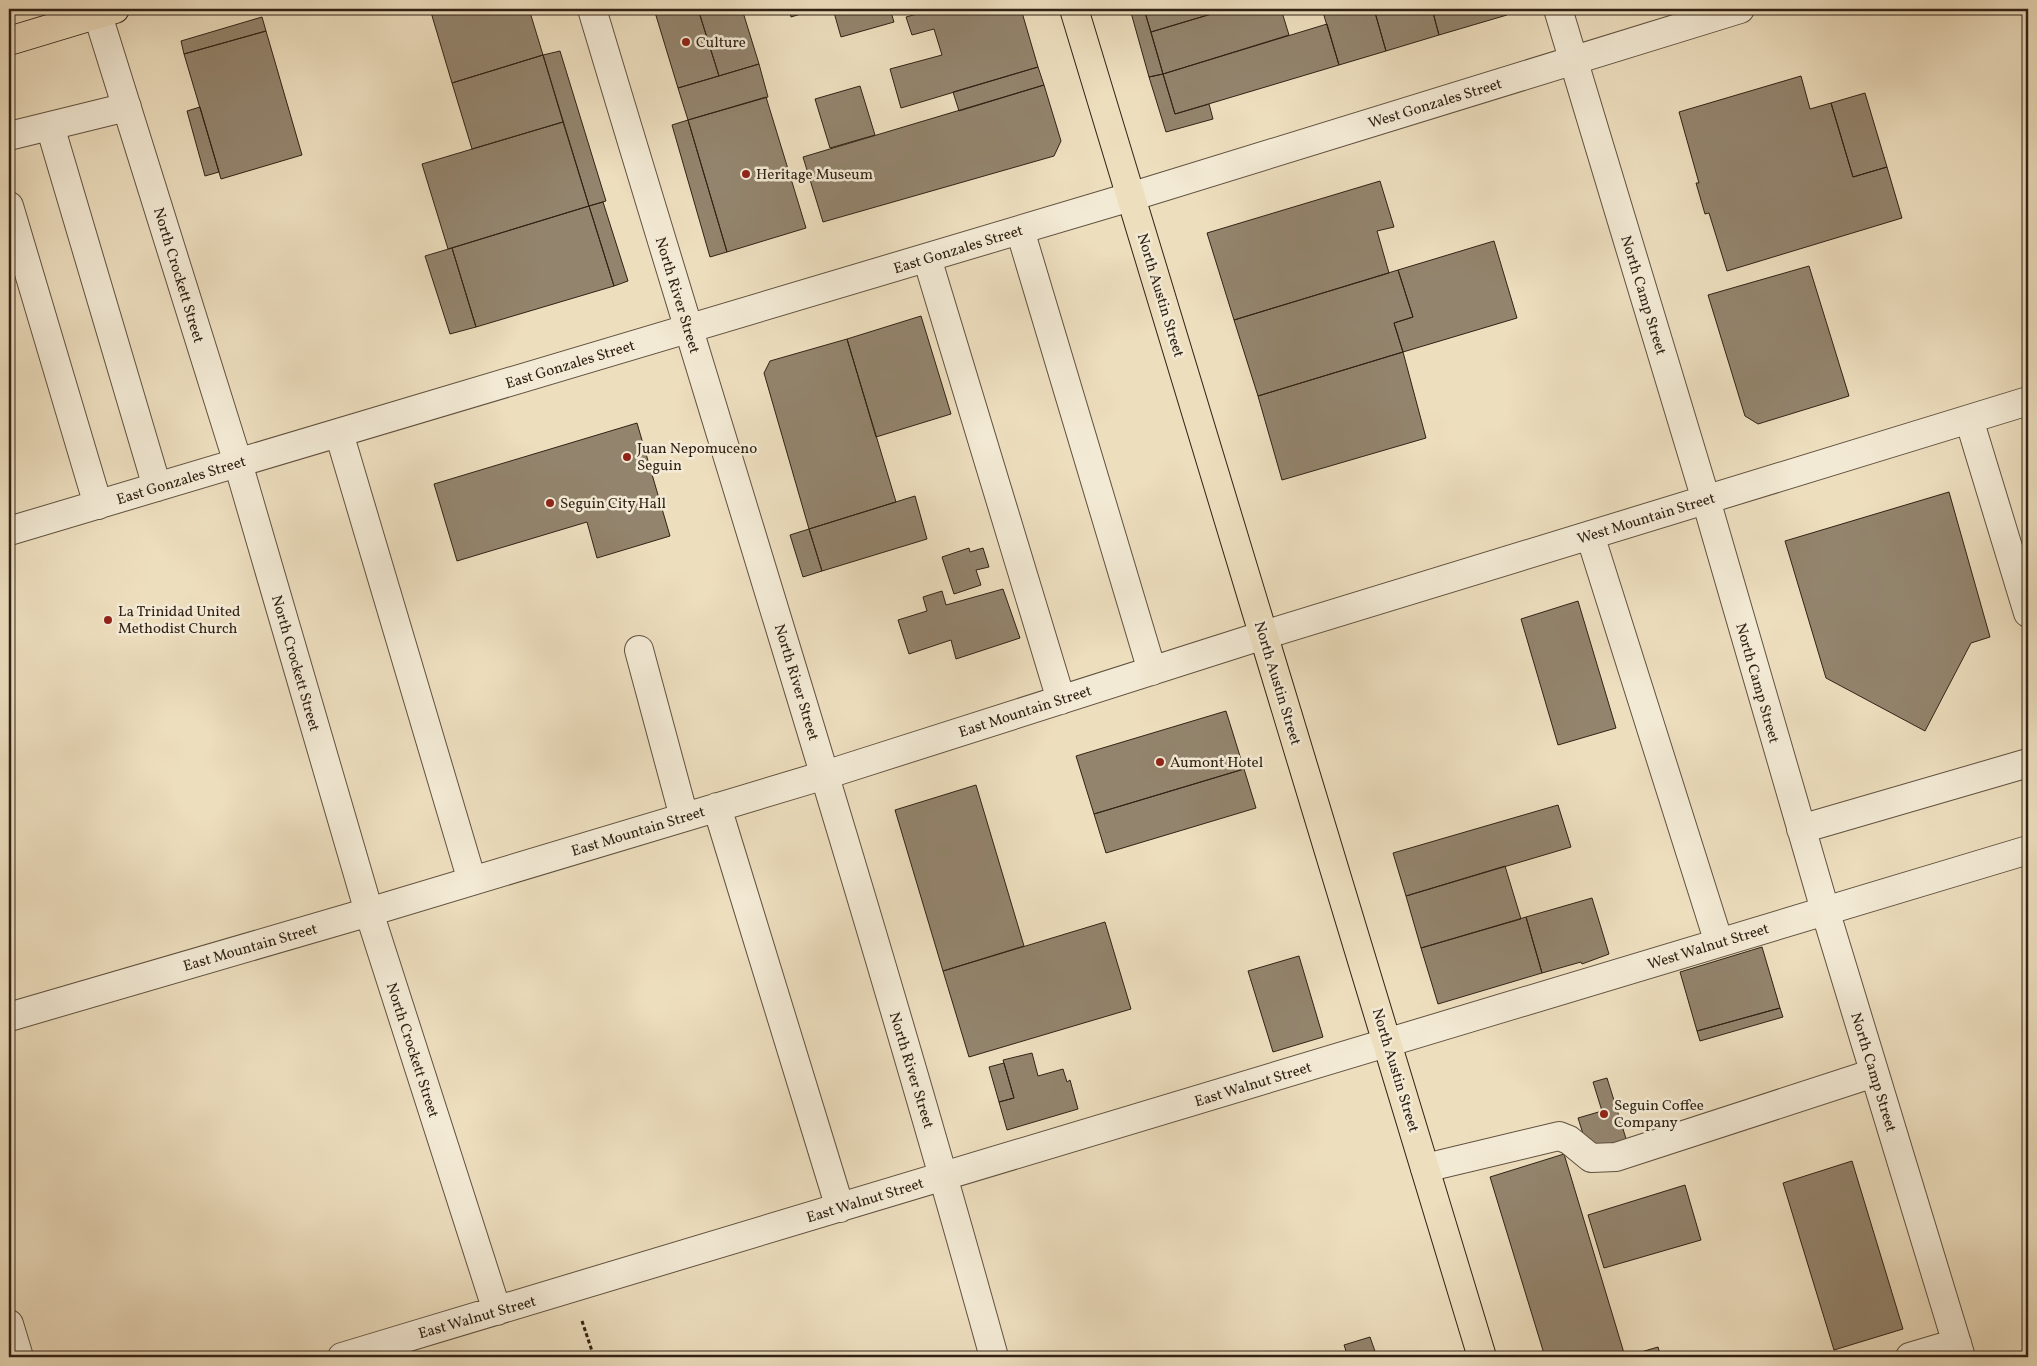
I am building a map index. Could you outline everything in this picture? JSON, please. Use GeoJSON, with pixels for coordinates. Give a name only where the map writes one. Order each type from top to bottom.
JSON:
{"type":"FeatureCollection","features":[{"type":"Feature","properties":{"kind":"main road","name":"North Austin Street"},"geometry":{"type":"LineString","coordinates":[[1074,9],[1482,1357]]}},
{"type":"Feature","properties":{"kind":"main road"},"geometry":{"type":"LineString","coordinates":[[9,41],[103,10]]}},
{"type":"Feature","properties":{"kind":"street","name":"North River Street"},"geometry":{"type":"LineString","coordinates":[[592,9],[825,775],[944,1176],[994,1357]]}},
{"type":"Feature","properties":{"kind":"street","name":"North Camp Street"},"geometry":{"type":"LineString","coordinates":[[1558,9],[1706,500],[1825,910],[1959,1350]]}},
{"type":"Feature","properties":{"kind":"street","name":"West Gonzales Street"},"geometry":{"type":"LineString","coordinates":[[1130,197],[1740,9]]}},
{"type":"Feature","properties":{"kind":"street","name":"North Crockett Street"},"geometry":{"type":"LineString","coordinates":[[103,10],[127,107],[238,463],[369,912],[497,1311]]}},
{"type":"Feature","properties":{"kind":"street"},"geometry":{"type":"LineString","coordinates":[[9,136],[127,107]]}},
{"type":"Feature","properties":{"kind":"street"},"geometry":{"type":"LineString","coordinates":[[50,126],[157,487]]}},
{"type":"Feature","properties":{"kind":"street","name":"East Gonzales Street"},"geometry":{"type":"LineString","coordinates":[[9,531],[1130,197]]}},
{"type":"Feature","properties":{"kind":"street"},"geometry":{"type":"LineString","coordinates":[[9,206],[98,505]]}},
{"type":"Feature","properties":{"kind":"street"},"geometry":{"type":"LineString","coordinates":[[1020,230],[1152,671]]}},
{"type":"Feature","properties":{"kind":"street"},"geometry":{"type":"LineString","coordinates":[[927,258],[1061,700]]}},
{"type":"Feature","properties":{"kind":"street","name":"West Mountain Street"},"geometry":{"type":"LineString","coordinates":[[1264,635],[2028,400]]}},
{"type":"Feature","properties":{"kind":"street"},"geometry":{"type":"LineString","coordinates":[[1969,419],[2028,613]]}},
{"type":"Feature","properties":{"kind":"street"},"geometry":{"type":"LineString","coordinates":[[339,433],[472,881]]}},
{"type":"Feature","properties":{"kind":"street"},"geometry":{"type":"LineString","coordinates":[[1590,535],[1719,943]]}},
{"type":"Feature","properties":{"kind":"street","name":"East Mountain Street"},"geometry":{"type":"LineString","coordinates":[[9,1016],[369,912],[825,775],[1264,635]]}},
{"type":"Feature","properties":{"kind":"street"},"geometry":{"type":"LineString","coordinates":[[639,650],[684,817]]}},
{"type":"Feature","properties":{"kind":"street"},"geometry":{"type":"LineString","coordinates":[[1801,829],[2028,764]]}},
{"type":"Feature","properties":{"kind":"street"},"geometry":{"type":"LineString","coordinates":[[717,807],[840,1208]]}},
{"type":"Feature","properties":{"kind":"street","name":"West Walnut Street"},"geometry":{"type":"LineString","coordinates":[[1387,1044],[2028,850]]}},
{"type":"Feature","properties":{"kind":"street","name":"East Walnut Street"},"geometry":{"type":"LineString","coordinates":[[342,1357],[1387,1044]]}},
{"type":"Feature","properties":{"kind":"street"},"geometry":{"type":"LineString","coordinates":[[1425,1168],[1559,1136],[1569,1140],[1591,1158],[1616,1156],[1874,1073]]}},
{"type":"Feature","properties":{"kind":"street"},"geometry":{"type":"LineString","coordinates":[[9,1324],[19,1357]]}},
{"type":"Feature","properties":{"kind":"street"},"geometry":{"type":"LineString","coordinates":[[1910,1357],[1959,1350]]}},
{"type":"Feature","properties":{"kind":"path"},"geometry":{"type":"LineString","coordinates":[[572,1289],[594,1357]]}},
{"type":"Feature","properties":{"kind":"building"},"geometry":{"type":"Polygon","coordinates":[[[430,9],[529,9],[543,55],[452,83],[430,9]]]}},
{"type":"Feature","properties":{"kind":"building","name":"Culture"},"geometry":{"type":"Polygon","coordinates":[[[654,9],[698,9],[719,76],[678,88],[654,9]]]}},
{"type":"Feature","properties":{"kind":"building"},"geometry":{"type":"Polygon","coordinates":[[[698,9],[742,9],[759,64],[719,76],[698,9]]]}},
{"type":"Feature","properties":{"kind":"building"},"geometry":{"type":"Polygon","coordinates":[[[742,9],[755,9],[743,12],[742,9]]]}},
{"type":"Feature","properties":{"kind":"building"},"geometry":{"type":"Polygon","coordinates":[[[789,9],[817,9],[791,17],[789,9]]]}},
{"type":"Feature","properties":{"kind":"building"},"geometry":{"type":"Polygon","coordinates":[[[833,9],[890,9],[894,22],[841,37],[833,9]]]}},
{"type":"Feature","properties":{"kind":"building"},"geometry":{"type":"Polygon","coordinates":[[[935,9],[1021,9],[1038,67],[901,108],[890,69],[942,55],[934,29],[912,35],[906,17],[935,9]]]}},
{"type":"Feature","properties":{"kind":"building"},"geometry":{"type":"Polygon","coordinates":[[[1130,9],[1144,9],[1163,74],[1149,77],[1130,9]]]}},
{"type":"Feature","properties":{"kind":"building"},"geometry":{"type":"Polygon","coordinates":[[[1144,9],[1228,9],[1151,32],[1144,9]]]}},
{"type":"Feature","properties":{"kind":"building"},"geometry":{"type":"Polygon","coordinates":[[[1228,9],[1281,9],[1289,35],[1163,74],[1151,32],[1228,9]]]}},
{"type":"Feature","properties":{"kind":"building"},"geometry":{"type":"Polygon","coordinates":[[[1322,9],[1374,9],[1386,51],[1339,65],[1322,9]]]}},
{"type":"Feature","properties":{"kind":"building"},"geometry":{"type":"Polygon","coordinates":[[[1374,9],[1432,9],[1439,35],[1386,51],[1374,9]]]}},
{"type":"Feature","properties":{"kind":"building"},"geometry":{"type":"Polygon","coordinates":[[[1432,9],[1506,9],[1507,15],[1439,35],[1432,9]]]}},
{"type":"Feature","properties":{"kind":"building"},"geometry":{"type":"Polygon","coordinates":[[[262,17],[266,31],[184,54],[181,41],[262,17]]]}},
{"type":"Feature","properties":{"kind":"building"},"geometry":{"type":"Polygon","coordinates":[[[1327,24],[1339,65],[1175,114],[1163,74],[1327,24]]]}},
{"type":"Feature","properties":{"kind":"building"},"geometry":{"type":"Polygon","coordinates":[[[266,31],[302,155],[221,179],[184,54],[266,31]]]}},
{"type":"Feature","properties":{"kind":"building"},"geometry":{"type":"Polygon","coordinates":[[[560,51],[606,201],[589,206],[543,55],[560,51]]]}},
{"type":"Feature","properties":{"kind":"building"},"geometry":{"type":"Polygon","coordinates":[[[543,55],[563,122],[472,149],[452,83],[543,55]]]}},
{"type":"Feature","properties":{"kind":"building"},"geometry":{"type":"Polygon","coordinates":[[[759,64],[768,97],[688,120],[678,88],[759,64]]]}},
{"type":"Feature","properties":{"kind":"building"},"geometry":{"type":"Polygon","coordinates":[[[1038,67],[1044,85],[959,111],[953,92],[1038,67]]]}},
{"type":"Feature","properties":{"kind":"building"},"geometry":{"type":"Polygon","coordinates":[[[1163,74],[1175,114],[1209,104],[1213,119],[1166,132],[1149,77],[1163,74]]]}},
{"type":"Feature","properties":{"kind":"building"},"geometry":{"type":"Polygon","coordinates":[[[1801,76],[1810,109],[1831,103],[1853,177],[1887,167],[1902,218],[1727,271],[1709,213],[1705,214],[1696,183],[1699,183],[1679,112],[1801,76]]]}},
{"type":"Feature","properties":{"kind":"building"},"geometry":{"type":"Polygon","coordinates":[[[1044,85],[1061,141],[1054,156],[823,222],[803,157],[1044,85]]]}},
{"type":"Feature","properties":{"kind":"building"},"geometry":{"type":"Polygon","coordinates":[[[860,86],[875,135],[830,148],[815,99],[860,86]]]}},
{"type":"Feature","properties":{"kind":"building"},"geometry":{"type":"Polygon","coordinates":[[[1865,93],[1887,167],[1853,177],[1831,103],[1865,93]]]}},
{"type":"Feature","properties":{"kind":"building","name":"Heritage Museum"},"geometry":{"type":"Polygon","coordinates":[[[766,97],[806,228],[727,252],[688,120],[766,97]]]}},
{"type":"Feature","properties":{"kind":"building"},"geometry":{"type":"Polygon","coordinates":[[[200,107],[219,172],[205,176],[187,111],[200,107]]]}},
{"type":"Feature","properties":{"kind":"building"},"geometry":{"type":"Polygon","coordinates":[[[688,120],[727,252],[710,257],[672,125],[688,120]]]}},
{"type":"Feature","properties":{"kind":"building"},"geometry":{"type":"Polygon","coordinates":[[[563,122],[589,206],[448,249],[422,164],[563,122]]]}},
{"type":"Feature","properties":{"kind":"building"},"geometry":{"type":"Polygon","coordinates":[[[1380,181],[1394,227],[1377,231],[1389,273],[1234,320],[1207,233],[1380,181]]]}},
{"type":"Feature","properties":{"kind":"building"},"geometry":{"type":"Polygon","coordinates":[[[603,202],[628,281],[614,286],[589,206],[603,202]]]}},
{"type":"Feature","properties":{"kind":"building"},"geometry":{"type":"Polygon","coordinates":[[[589,206],[614,286],[476,327],[452,248],[589,206]]]}},
{"type":"Feature","properties":{"kind":"building"},"geometry":{"type":"Polygon","coordinates":[[[1494,241],[1517,318],[1403,352],[1394,323],[1413,317],[1398,270],[1494,241]]]}},
{"type":"Feature","properties":{"kind":"building"},"geometry":{"type":"Polygon","coordinates":[[[452,248],[476,327],[450,334],[425,256],[452,248]]]}},
{"type":"Feature","properties":{"kind":"building"},"geometry":{"type":"Polygon","coordinates":[[[1809,266],[1849,396],[1758,424],[1745,416],[1708,295],[1809,266]]]}},
{"type":"Feature","properties":{"kind":"building"},"geometry":{"type":"Polygon","coordinates":[[[1398,270],[1413,317],[1394,323],[1403,352],[1258,396],[1234,320],[1398,270]]]}},
{"type":"Feature","properties":{"kind":"building"},"geometry":{"type":"Polygon","coordinates":[[[921,316],[951,414],[876,437],[847,339],[921,316]]]}},
{"type":"Feature","properties":{"kind":"building"},"geometry":{"type":"Polygon","coordinates":[[[847,339],[896,502],[809,529],[764,373],[770,361],[847,339]]]}},
{"type":"Feature","properties":{"kind":"building"},"geometry":{"type":"Polygon","coordinates":[[[1403,352],[1426,438],[1282,480],[1258,396],[1403,352]]]}},
{"type":"Feature","properties":{"kind":"building","name":"Seguin City Hall"},"geometry":{"type":"Polygon","coordinates":[[[637,423],[670,536],[597,558],[587,522],[457,561],[434,484],[637,423]]]}},
{"type":"Feature","properties":{"kind":"building"},"geometry":{"type":"Polygon","coordinates":[[[1949,492],[1990,637],[1971,643],[1925,731],[1826,678],[1785,541],[1949,492]]]}},
{"type":"Feature","properties":{"kind":"building"},"geometry":{"type":"Polygon","coordinates":[[[915,496],[927,539],[822,571],[809,529],[915,496]]]}},
{"type":"Feature","properties":{"kind":"building"},"geometry":{"type":"Polygon","coordinates":[[[809,529],[822,571],[803,577],[790,535],[809,529]]]}},
{"type":"Feature","properties":{"kind":"building"},"geometry":{"type":"Polygon","coordinates":[[[969,548],[970,552],[983,548],[989,567],[976,570],[981,585],[954,594],[942,557],[969,548]]]}},
{"type":"Feature","properties":{"kind":"building"},"geometry":{"type":"Polygon","coordinates":[[[1003,589],[1020,638],[956,659],[951,640],[909,654],[898,620],[927,611],[923,597],[942,591],[946,605],[1003,589]]]}},
{"type":"Feature","properties":{"kind":"building"},"geometry":{"type":"Polygon","coordinates":[[[1578,601],[1616,728],[1558,745],[1521,619],[1578,601]]]}},
{"type":"Feature","properties":{"kind":"building","name":"Aumont Hotel"},"geometry":{"type":"Polygon","coordinates":[[[1226,711],[1244,769],[1094,814],[1076,756],[1226,711]]]}},
{"type":"Feature","properties":{"kind":"building"},"geometry":{"type":"Polygon","coordinates":[[[1244,769],[1256,808],[1106,853],[1094,814],[1244,769]]]}},
{"type":"Feature","properties":{"kind":"building"},"geometry":{"type":"Polygon","coordinates":[[[976,785],[1024,946],[943,971],[895,810],[976,785]]]}},
{"type":"Feature","properties":{"kind":"building"},"geometry":{"type":"Polygon","coordinates":[[[1558,805],[1571,847],[1406,896],[1393,853],[1558,805]]]}},
{"type":"Feature","properties":{"kind":"building"},"geometry":{"type":"Polygon","coordinates":[[[1505,866],[1521,919],[1421,948],[1406,896],[1505,866]]]}},
{"type":"Feature","properties":{"kind":"building"},"geometry":{"type":"Polygon","coordinates":[[[1592,898],[1609,954],[1582,964],[1581,962],[1542,973],[1526,917],[1592,898]]]}},
{"type":"Feature","properties":{"kind":"building"},"geometry":{"type":"Polygon","coordinates":[[[1526,917],[1542,973],[1438,1004],[1421,948],[1526,917]]]}},
{"type":"Feature","properties":{"kind":"building"},"geometry":{"type":"Polygon","coordinates":[[[1105,922],[1131,1009],[969,1057],[943,971],[1105,922]]]}},
{"type":"Feature","properties":{"kind":"building"},"geometry":{"type":"Polygon","coordinates":[[[1762,947],[1780,1008],[1697,1031],[1680,972],[1762,947]]]}},
{"type":"Feature","properties":{"kind":"building"},"geometry":{"type":"Polygon","coordinates":[[[1299,956],[1323,1037],[1273,1052],[1248,971],[1299,956]]]}},
{"type":"Feature","properties":{"kind":"building"},"geometry":{"type":"Polygon","coordinates":[[[1780,1008],[1783,1017],[1700,1041],[1697,1031],[1780,1008]]]}},
{"type":"Feature","properties":{"kind":"building"},"geometry":{"type":"Polygon","coordinates":[[[1032,1053],[1038,1076],[1063,1069],[1067,1082],[1070,1080],[1078,1109],[1007,1130],[999,1102],[1014,1098],[1003,1060],[1032,1053]]]}},
{"type":"Feature","properties":{"kind":"building"},"geometry":{"type":"Polygon","coordinates":[[[1004,1063],[1014,1098],[999,1102],[989,1067],[1004,1063]]]}},
{"type":"Feature","properties":{"kind":"building","name":"Seguin Coffee Company"},"geometry":{"type":"Polygon","coordinates":[[[1607,1078],[1628,1145],[1590,1156],[1578,1118],[1602,1111],[1593,1082],[1607,1078]]]}},
{"type":"Feature","properties":{"kind":"building"},"geometry":{"type":"Polygon","coordinates":[[[1564,1154],[1624,1353],[1608,1357],[1545,1357],[1490,1177],[1564,1154]]]}},
{"type":"Feature","properties":{"kind":"building"},"geometry":{"type":"Polygon","coordinates":[[[1852,1161],[1903,1329],[1834,1350],[1783,1183],[1852,1161]]]}},
{"type":"Feature","properties":{"kind":"building"},"geometry":{"type":"Polygon","coordinates":[[[1685,1185],[1701,1240],[1604,1268],[1588,1215],[1685,1185]]]}},
{"type":"Feature","properties":{"kind":"building"},"geometry":{"type":"Polygon","coordinates":[[[1370,1337],[1377,1357],[1348,1357],[1344,1345],[1370,1337]]]}},
{"type":"Feature","properties":{"kind":"building"},"geometry":{"type":"Polygon","coordinates":[[[1658,1347],[1661,1357],[1624,1357],[1658,1347]]]}},
{"type":"Feature","properties":{"kind":"place","name":"Culture"},"geometry":{"type":"Point","coordinates":[686,42]}},
{"type":"Feature","properties":{"kind":"place","name":"Heritage Museum"},"geometry":{"type":"Point","coordinates":[746,174]}},
{"type":"Feature","properties":{"kind":"place","name":"Juan Nepomuceno Seguin"},"geometry":{"type":"Point","coordinates":[627,457]}},
{"type":"Feature","properties":{"kind":"place","name":"Seguin City Hall"},"geometry":{"type":"Point","coordinates":[550,503]}},
{"type":"Feature","properties":{"kind":"place","name":"La Trinidad United Methodist Church"},"geometry":{"type":"Point","coordinates":[108,620]}},
{"type":"Feature","properties":{"kind":"place","name":"Aumont Hotel"},"geometry":{"type":"Point","coordinates":[1160,762]}},
{"type":"Feature","properties":{"kind":"place","name":"Seguin Coffee Company"},"geometry":{"type":"Point","coordinates":[1604,1114]}}]}
